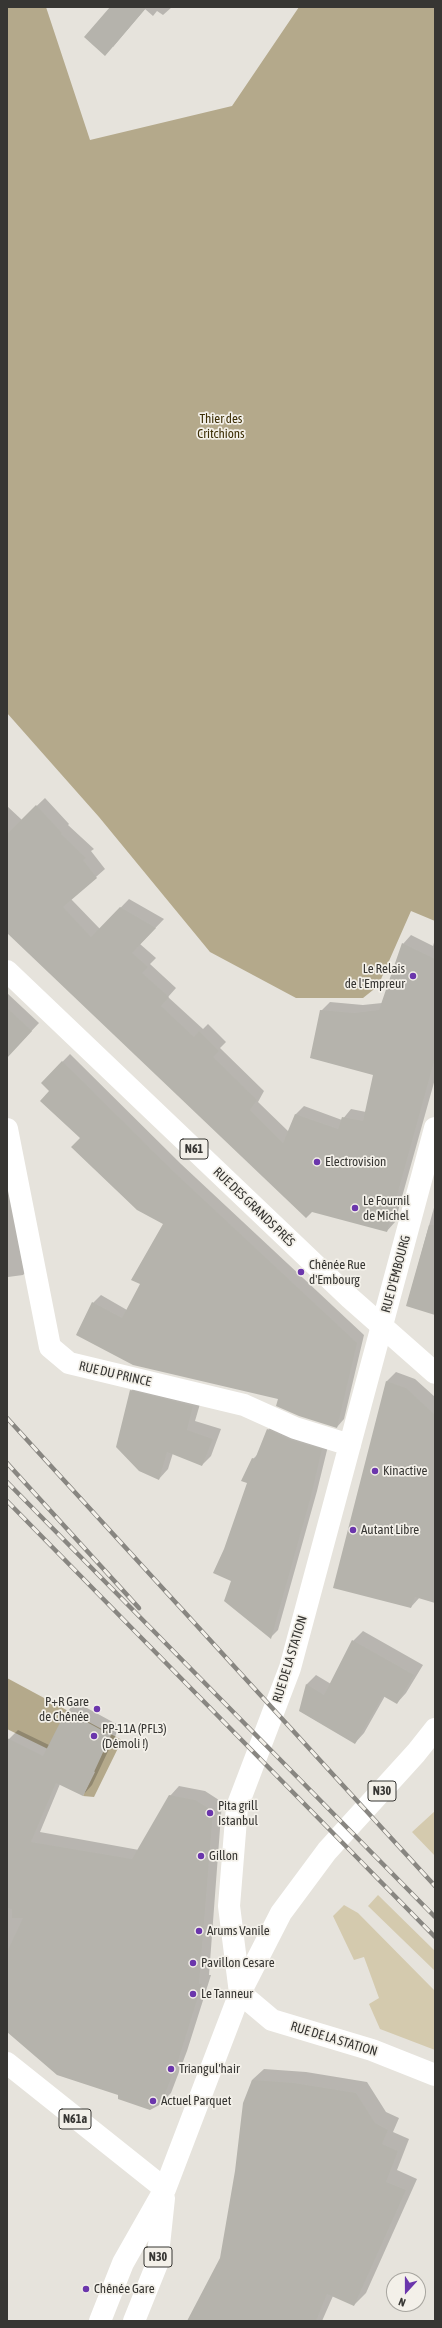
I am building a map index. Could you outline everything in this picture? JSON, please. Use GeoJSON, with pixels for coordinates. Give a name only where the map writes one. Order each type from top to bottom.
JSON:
{"type":"FeatureCollection","features":[{"type":"Feature","properties":{"kind":"street","name":"RUE DES GRANDS PRÉS"},"geometry":{"type":"LineString","coordinates":[[7,971],[381,1327],[435,1373]]}},
{"type":"Feature","properties":{"kind":"street","name":"RUE D'EMBOURG"},"geometry":{"type":"LineString","coordinates":[[381,1327],[435,1128]]}},
{"type":"Feature","properties":{"kind":"street","name":"RUE DU PRINCE"},"geometry":{"type":"LineString","coordinates":[[7,1129],[50,1347],[69,1363],[244,1405],[294,1428],[350,1445]]}},
{"type":"Feature","properties":{"kind":"street","name":"RUE DE LA STATION"},"geometry":{"type":"LineString","coordinates":[[100,2321],[123,2262],[165,2189],[240,1993],[229,1906],[237,1807],[290,1668],[381,1327]]}},
{"type":"Feature","properties":{"kind":"street","name":"N30"},"geometry":{"type":"LineString","coordinates":[[240,1993],[281,1913],[327,1851],[416,1753],[435,1729]]}},
{"type":"Feature","properties":{"kind":"street","name":"RUE DE LA STATION"},"geometry":{"type":"LineString","coordinates":[[240,1993],[272,2020],[372,2050],[435,2075]]}},
{"type":"Feature","properties":{"kind":"street","name":"N61a"},"geometry":{"type":"LineString","coordinates":[[7,2063],[165,2189]]}},
{"type":"Feature","properties":{"kind":"street","name":"RUE DE LA STATION"},"geometry":{"type":"LineString","coordinates":[[134,2321],[157,2264],[165,2189]]}},
{"type":"Feature","properties":{"kind":"shaded area"},"geometry":{"type":"Polygon","coordinates":[[[435,1811],[435,1856],[412,1832],[435,1811]]]}},
{"type":"Feature","properties":{"kind":"shaded area"},"geometry":{"type":"Polygon","coordinates":[[[378,1895],[435,1951],[435,1971],[368,1906],[378,1895]]]}},
{"type":"Feature","properties":{"kind":"shaded area"},"geometry":{"type":"Polygon","coordinates":[[[344,1905],[358,1913],[435,1991],[435,2050],[380,2029],[369,2004],[379,1998],[364,1957],[354,1960],[333,1916],[344,1905]]]}},
{"type":"Feature","properties":{"kind":"green space","name":"Thier des Critchions"},"geometry":{"type":"Polygon","coordinates":[[[7,7],[46,7],[90,140],[232,106],[299,7],[435,7],[435,921],[411,911],[378,986],[363,998],[296,998],[210,952],[99,817],[7,713],[7,7]]]}},
{"type":"Feature","properties":{"kind":"green space"},"geometry":{"type":"Polygon","coordinates":[[[7,1678],[122,1740],[94,1797],[83,1796],[95,1772],[7,1729],[7,1678]]]}},
{"type":"Feature","properties":{"kind":"building"},"geometry":{"type":"Polygon","coordinates":[[[110,7],[147,7],[105,56],[84,37],[110,7]]]}},
{"type":"Feature","properties":{"kind":"building"},"geometry":{"type":"Polygon","coordinates":[[[36,805],[62,833],[61,834],[86,858],[83,860],[97,878],[63,907],[91,937],[120,907],[156,928],[132,953],[148,967],[142,973],[169,997],[161,1006],[194,1037],[199,1031],[219,1051],[213,1057],[257,1100],[250,1110],[283,1143],[295,1114],[338,1129],[342,1117],[363,1121],[373,1075],[310,1058],[320,1010],[354,1013],[379,1010],[402,943],[435,959],[435,1058],[387,1232],[312,1212],[306,1218],[7,933],[7,834],[36,805]]]}},
{"type":"Feature","properties":{"kind":"building"},"geometry":{"type":"Polygon","coordinates":[[[7,1008],[32,1031],[7,1058],[7,1008]]]}},
{"type":"Feature","properties":{"kind":"building"},"geometry":{"type":"Polygon","coordinates":[[[62,1061],[174,1172],[357,1343],[337,1428],[299,1416],[276,1406],[278,1399],[133,1365],[76,1335],[92,1302],[122,1318],[140,1284],[131,1280],[163,1224],[137,1210],[71,1147],[80,1138],[40,1101],[49,1091],[41,1083],[62,1061]]]}},
{"type":"Feature","properties":{"kind":"building"},"geometry":{"type":"Polygon","coordinates":[[[429,1225],[435,1225],[435,1315],[406,1306],[429,1225]]]}},
{"type":"Feature","properties":{"kind":"building"},"geometry":{"type":"Polygon","coordinates":[[[386,1381],[406,1388],[435,1415],[435,1603],[415,1597],[411,1608],[333,1588],[386,1381]]]}},
{"type":"Feature","properties":{"kind":"building"},"geometry":{"type":"Polygon","coordinates":[[[130,1390],[193,1406],[187,1430],[213,1439],[202,1466],[167,1452],[159,1480],[139,1471],[116,1447],[130,1390]]]}},
{"type":"Feature","properties":{"kind":"building"},"geometry":{"type":"Polygon","coordinates":[[[267,1429],[291,1440],[322,1449],[310,1500],[271,1639],[224,1601],[231,1581],[213,1573],[224,1549],[247,1483],[241,1481],[252,1458],[255,1459],[267,1429]]]}},
{"type":"Feature","properties":{"kind":"building"},"geometry":{"type":"Polygon","coordinates":[[[352,1640],[414,1675],[397,1704],[383,1696],[355,1744],[299,1711],[306,1684],[324,1695],[352,1640]]]}},
{"type":"Feature","properties":{"kind":"building"},"geometry":{"type":"Polygon","coordinates":[[[66,1711],[111,1735],[83,1796],[56,1783],[31,1842],[132,1859],[169,1795],[195,1800],[213,1811],[199,1984],[202,1984],[178,2061],[161,2104],[150,2110],[118,2099],[118,2095],[57,2075],[7,2032],[7,1952],[23,1918],[12,1918],[12,1909],[7,1908],[7,1738],[43,1756],[66,1711]]]}},
{"type":"Feature","properties":{"kind":"building"},"geometry":{"type":"Polygon","coordinates":[[[252,2080],[294,2083],[356,2093],[375,2123],[388,2130],[382,2144],[398,2151],[386,2182],[406,2190],[354,2306],[327,2294],[316,2321],[187,2321],[220,2258],[235,2171],[243,2103],[252,2080]]]}},
{"type":"Feature","properties":{"kind":"railway"},"geometry":{"type":"LineString","coordinates":[[7,1418],[435,1886]]}},
{"type":"Feature","properties":{"kind":"railway"},"geometry":{"type":"LineString","coordinates":[[7,1463],[139,1608]]}},
{"type":"Feature","properties":{"kind":"railway"},"geometry":{"type":"LineString","coordinates":[[7,1482],[435,1917]]}},
{"type":"Feature","properties":{"kind":"railway"},"geometry":{"type":"LineString","coordinates":[[7,1501],[435,1937]]}},
{"type":"Feature","properties":{"kind":"place","name":"Le Relais de l'Empreur"},"geometry":{"type":"Point","coordinates":[413,976]}},
{"type":"Feature","properties":{"kind":"place","name":"Electrovision"},"geometry":{"type":"Point","coordinates":[317,1162]}},
{"type":"Feature","properties":{"kind":"place","name":"Le Fournil de Michel"},"geometry":{"type":"Point","coordinates":[355,1208]}},
{"type":"Feature","properties":{"kind":"place","name":"Chênée Rue d'Embourg"},"geometry":{"type":"Point","coordinates":[301,1272]}},
{"type":"Feature","properties":{"kind":"place","name":"Kinactive"},"geometry":{"type":"Point","coordinates":[375,1471]}},
{"type":"Feature","properties":{"kind":"place","name":"Autant Libre"},"geometry":{"type":"Point","coordinates":[353,1530]}},
{"type":"Feature","properties":{"kind":"place","name":"P+R Gare de Chênée"},"geometry":{"type":"Point","coordinates":[97,1709]}},
{"type":"Feature","properties":{"kind":"place","name":"PP-11A (PFL3) (Démoli !)"},"geometry":{"type":"Point","coordinates":[94,1736]}},
{"type":"Feature","properties":{"kind":"place","name":"Pita grill Istanbul"},"geometry":{"type":"Point","coordinates":[210,1813]}},
{"type":"Feature","properties":{"kind":"place","name":"Gillon"},"geometry":{"type":"Point","coordinates":[201,1856]}},
{"type":"Feature","properties":{"kind":"place","name":"Arums Vanile"},"geometry":{"type":"Point","coordinates":[199,1931]}},
{"type":"Feature","properties":{"kind":"place","name":"Pavillon Cesare"},"geometry":{"type":"Point","coordinates":[193,1963]}},
{"type":"Feature","properties":{"kind":"place","name":"Le Tanneur"},"geometry":{"type":"Point","coordinates":[193,1994]}},
{"type":"Feature","properties":{"kind":"place","name":"Triangul'hair"},"geometry":{"type":"Point","coordinates":[171,2069]}},
{"type":"Feature","properties":{"kind":"place","name":"Actuel Parquet"},"geometry":{"type":"Point","coordinates":[153,2101]}},
{"type":"Feature","properties":{"kind":"place","name":"Chênée Gare"},"geometry":{"type":"Point","coordinates":[86,2289]}}]}
